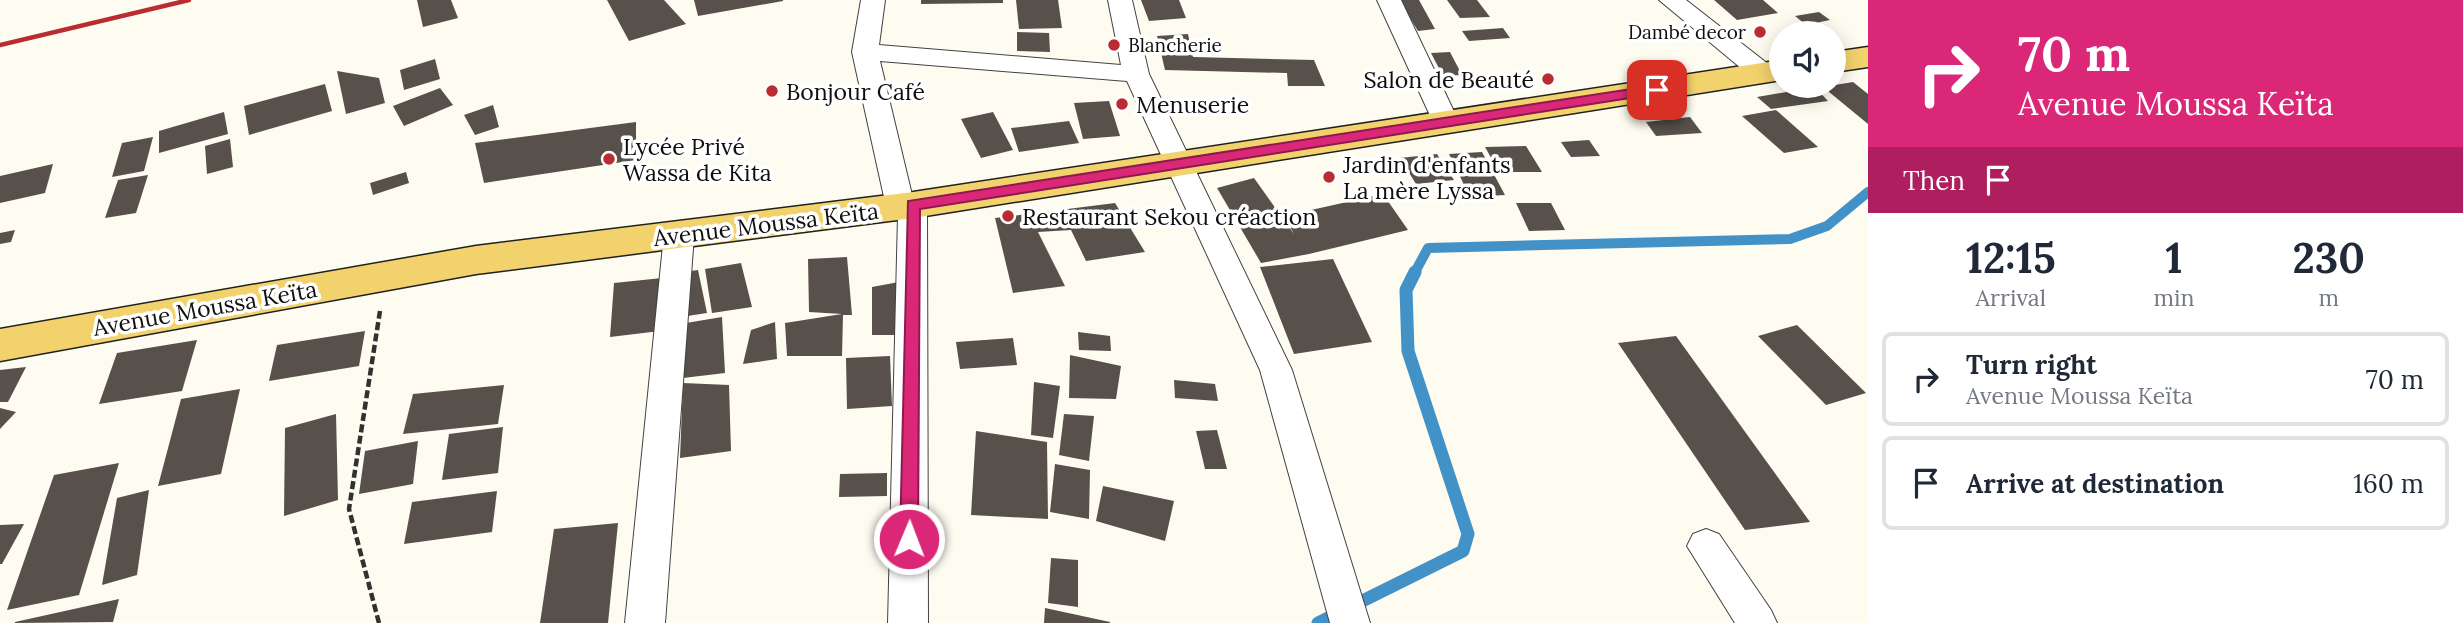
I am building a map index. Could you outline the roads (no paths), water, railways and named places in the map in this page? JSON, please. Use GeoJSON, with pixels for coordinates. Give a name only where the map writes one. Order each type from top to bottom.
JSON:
{"type":"FeatureCollection","features":[{"type":"Feature","properties":{"kind":"main road"},"geometry":{"type":"LineString","coordinates":[[1846,60],[1868,57]]}},
{"type":"Feature","properties":{"kind":"main road","name":"Avenue Moussa Keïta"},"geometry":{"type":"LineString","coordinates":[[0,345],[476,260],[906,205],[1769,72]]}},
{"type":"Feature","properties":{"kind":"street"},"geometry":{"type":"LineString","coordinates":[[873,0],[866,52],[906,205],[908,623]]}},
{"type":"Feature","properties":{"kind":"street"},"geometry":{"type":"LineString","coordinates":[[1120,0],[1136,74],[1276,370],[1349,623]]}},
{"type":"Feature","properties":{"kind":"street"},"geometry":{"type":"LineString","coordinates":[[1389,0],[1446,122]]}},
{"type":"Feature","properties":{"kind":"street"},"geometry":{"type":"LineString","coordinates":[[1671,0],[1769,70]]}},
{"type":"Feature","properties":{"kind":"street"},"geometry":{"type":"LineString","coordinates":[[866,52],[1136,74]]}},
{"type":"Feature","properties":{"kind":"street"},"geometry":{"type":"LineString","coordinates":[[645,623],[680,235]]}},
{"type":"Feature","properties":{"kind":"street"},"geometry":{"type":"LineString","coordinates":[[1706,546],[1757,623]]}},
{"type":"Feature","properties":{"kind":"waterway"},"geometry":{"type":"LineString","coordinates":[[1414,274],[1428,248],[1790,239],[1827,226],[1868,192]]}},
{"type":"Feature","properties":{"kind":"waterway"},"geometry":{"type":"LineString","coordinates":[[1318,623],[1463,551],[1468,534],[1408,351],[1406,290],[1414,274]]}},
{"type":"Feature","properties":{"kind":"railway"},"geometry":{"type":"LineString","coordinates":[[0,45],[189,0]]}},
{"type":"Feature","properties":{"kind":"place","name":"Dambé decor"},"geometry":{"type":"Point","coordinates":[1760,32]}},
{"type":"Feature","properties":{"kind":"place","name":"Blancherie"},"geometry":{"type":"Point","coordinates":[1114,45]}},
{"type":"Feature","properties":{"kind":"place","name":"Salon de Beauté"},"geometry":{"type":"Point","coordinates":[1548,79]}},
{"type":"Feature","properties":{"kind":"place","name":"Bonjour Café"},"geometry":{"type":"Point","coordinates":[772,91]}},
{"type":"Feature","properties":{"kind":"place","name":"Menuserie"},"geometry":{"type":"Point","coordinates":[1122,104]}},
{"type":"Feature","properties":{"kind":"place","name":"Lycée Privé Wassa de Kita"},"geometry":{"type":"Point","coordinates":[609,159]}},
{"type":"Feature","properties":{"kind":"place","name":"Jardin d'enfants La mère Lyssa"},"geometry":{"type":"Point","coordinates":[1329,177]}},
{"type":"Feature","properties":{"kind":"place","name":"Restaurant Sekou créaction"},"geometry":{"type":"Point","coordinates":[1008,216]}}]}
